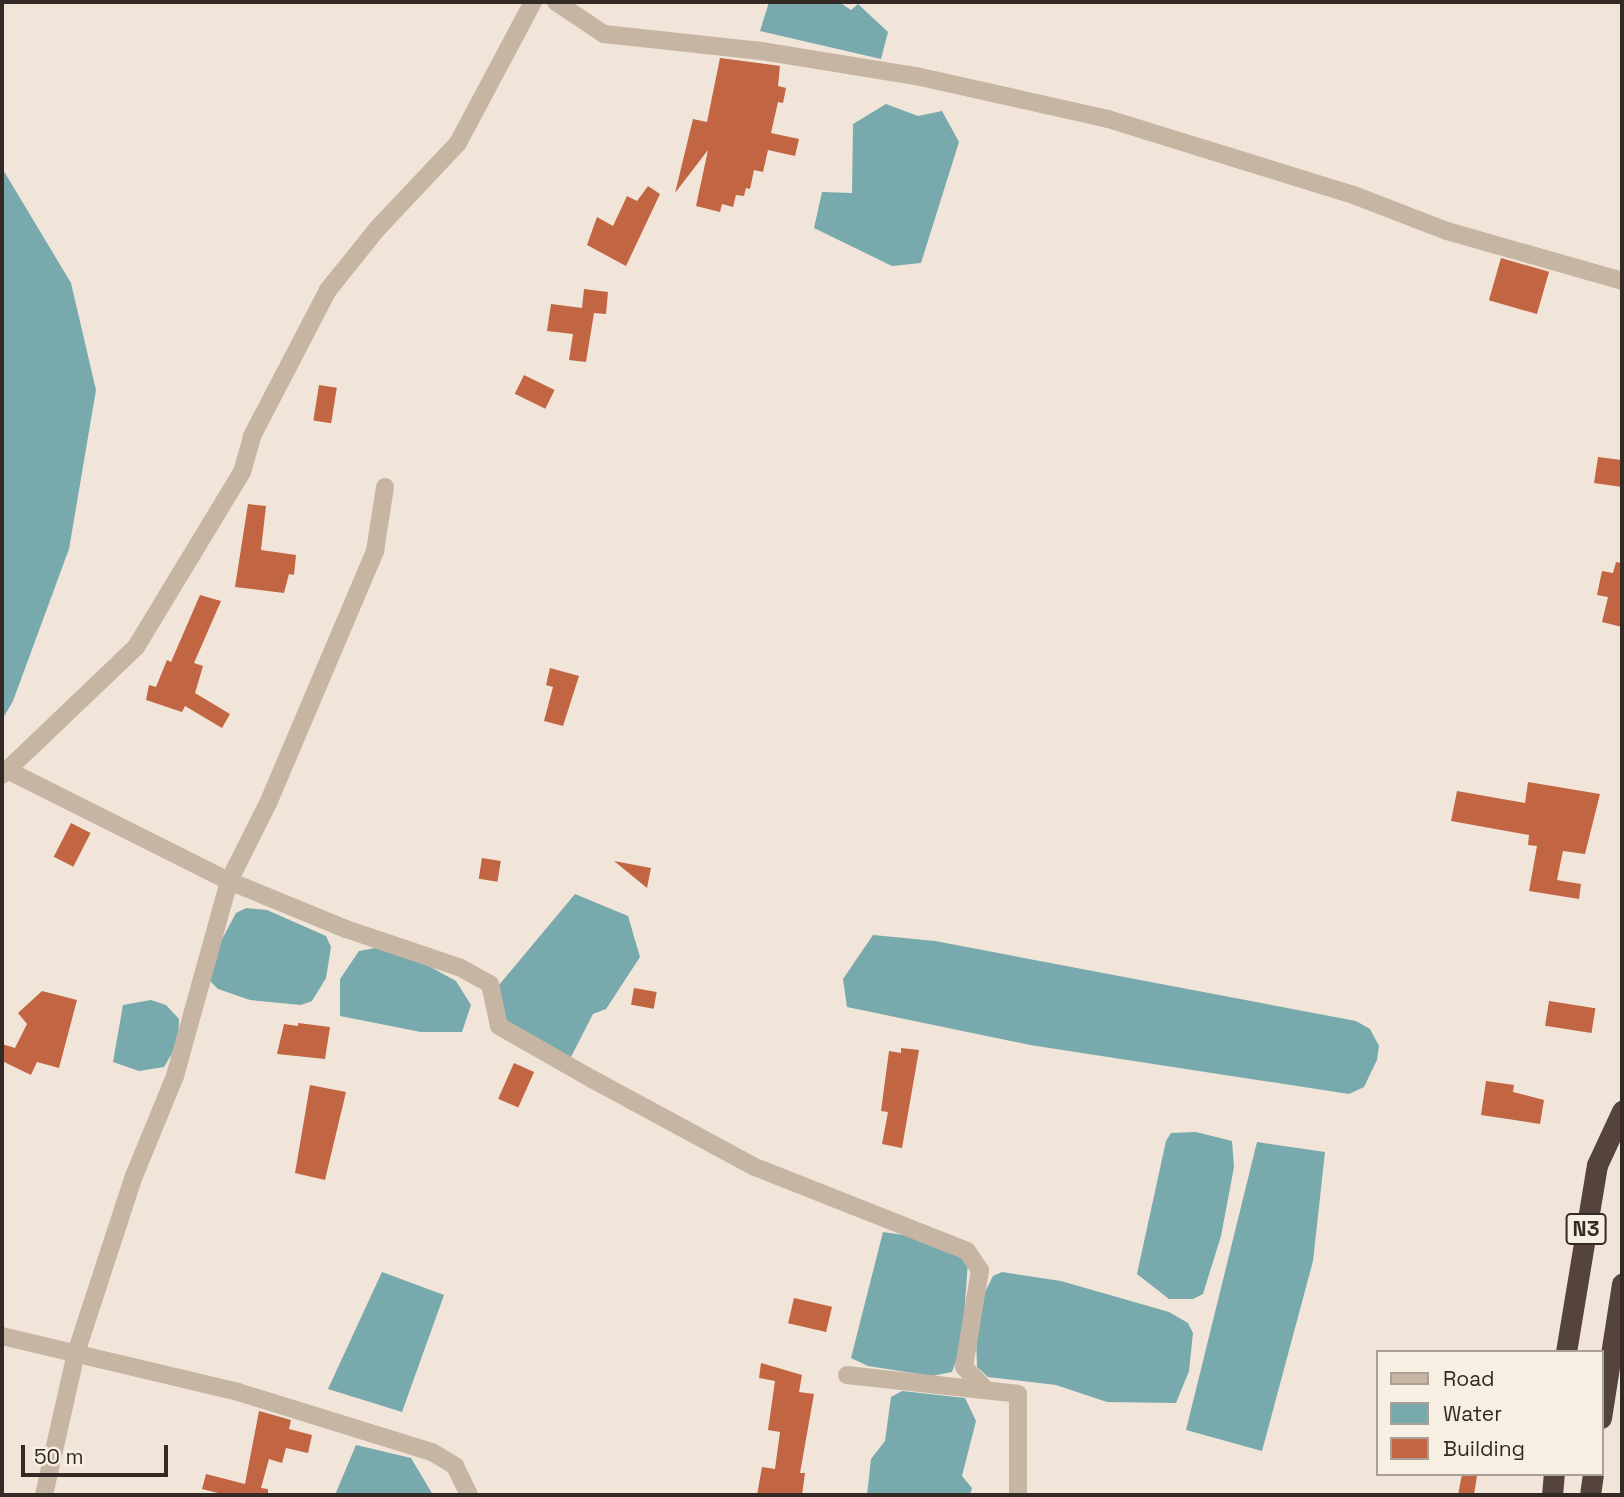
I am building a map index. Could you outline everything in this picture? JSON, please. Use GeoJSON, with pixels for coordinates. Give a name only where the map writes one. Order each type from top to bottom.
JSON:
{"type":"FeatureCollection","features":[{"type":"Feature","properties":{"kind":"highway","name":"N3"},"geometry":{"type":"LineString","coordinates":[[1566,1350],[1597,1165],[1622,1111]]}},
{"type":"Feature","properties":{"kind":"highway"},"geometry":{"type":"LineString","coordinates":[[1603,1405],[1622,1284]]}},
{"type":"Feature","properties":{"kind":"highway"},"geometry":{"type":"LineString","coordinates":[[1552,1495],[1554,1476]]}},
{"type":"Feature","properties":{"kind":"highway"},"geometry":{"type":"LineString","coordinates":[[1590,1495],[1593,1476]]}},
{"type":"Feature","properties":{"kind":"street"},"geometry":{"type":"LineString","coordinates":[[533,2],[458,143],[377,229],[328,290],[252,436],[242,472],[136,646],[3,772],[229,881],[346,929],[461,968],[490,984],[499,1026],[592,1079],[755,1167],[967,1251],[980,1270],[964,1367],[986,1390]]}},
{"type":"Feature","properties":{"kind":"street"},"geometry":{"type":"LineString","coordinates":[[556,2],[604,34],[761,51],[916,76],[1108,119],[1350,194],[1447,231],[1622,281]]}},
{"type":"Feature","properties":{"kind":"street"},"geometry":{"type":"LineString","coordinates":[[44,1495],[76,1353],[134,1176],[175,1076],[196,985],[229,881],[269,801],[375,551],[385,487]]}},
{"type":"Feature","properties":{"kind":"street"},"geometry":{"type":"LineString","coordinates":[[2,1336],[238,1392],[432,1452],[456,1466],[468,1495]]}},
{"type":"Feature","properties":{"kind":"street"},"geometry":{"type":"LineString","coordinates":[[847,1375],[1018,1394],[1018,1495]]}},
{"type":"Feature","properties":{"kind":"water"},"geometry":{"type":"Polygon","coordinates":[[[769,2],[839,2],[851,10],[858,4],[888,32],[881,59],[760,31],[769,2]]]}},
{"type":"Feature","properties":{"kind":"water"},"geometry":{"type":"Polygon","coordinates":[[[886,104],[918,116],[942,111],[959,142],[921,263],[892,266],[814,228],[822,192],[852,193],[853,124],[886,104]]]}},
{"type":"Feature","properties":{"kind":"water"},"geometry":{"type":"Polygon","coordinates":[[[2,168],[71,283],[96,390],[69,549],[13,701],[2,720],[2,168]]]}},
{"type":"Feature","properties":{"kind":"water"},"geometry":{"type":"Polygon","coordinates":[[[575,894],[628,916],[640,957],[606,1009],[593,1014],[571,1057],[503,1025],[499,985],[575,894]]]}},
{"type":"Feature","properties":{"kind":"water"},"geometry":{"type":"Polygon","coordinates":[[[246,908],[267,910],[326,936],[331,947],[326,978],[312,1001],[301,1005],[250,1000],[218,989],[210,981],[221,941],[236,913],[246,908]]]}},
{"type":"Feature","properties":{"kind":"water"},"geometry":{"type":"Polygon","coordinates":[[[873,935],[935,941],[1356,1021],[1370,1029],[1379,1046],[1377,1060],[1364,1087],[1349,1094],[1030,1045],[847,1007],[843,979],[873,935]]]}},
{"type":"Feature","properties":{"kind":"water"},"geometry":{"type":"Polygon","coordinates":[[[375,948],[425,964],[456,981],[471,1005],[462,1032],[421,1032],[340,1016],[340,979],[359,951],[375,948]]]}},
{"type":"Feature","properties":{"kind":"water"},"geometry":{"type":"Polygon","coordinates":[[[151,1000],[166,1005],[179,1019],[178,1043],[164,1067],[139,1071],[113,1062],[123,1005],[151,1000]]]}},
{"type":"Feature","properties":{"kind":"water"},"geometry":{"type":"Polygon","coordinates":[[[1196,1132],[1232,1141],[1234,1167],[1221,1236],[1203,1294],[1193,1299],[1169,1299],[1137,1274],[1166,1141],[1171,1133],[1196,1132]]]}},
{"type":"Feature","properties":{"kind":"water"},"geometry":{"type":"Polygon","coordinates":[[[1257,1142],[1325,1152],[1313,1261],[1262,1451],[1186,1430],[1257,1142]]]}},
{"type":"Feature","properties":{"kind":"water"},"geometry":{"type":"Polygon","coordinates":[[[883,1232],[924,1238],[968,1261],[962,1345],[952,1372],[932,1376],[868,1366],[851,1358],[883,1232]]]}},
{"type":"Feature","properties":{"kind":"water"},"geometry":{"type":"Polygon","coordinates":[[[382,1272],[444,1295],[402,1412],[328,1389],[382,1272]]]}},
{"type":"Feature","properties":{"kind":"water"},"geometry":{"type":"Polygon","coordinates":[[[1002,1272],[1061,1281],[1169,1312],[1188,1323],[1193,1333],[1189,1371],[1176,1403],[1107,1402],[1056,1385],[988,1377],[977,1367],[976,1335],[981,1300],[993,1276],[1002,1272]]]}},
{"type":"Feature","properties":{"kind":"water"},"geometry":{"type":"Polygon","coordinates":[[[902,1391],[965,1398],[976,1421],[962,1476],[972,1488],[970,1495],[867,1495],[871,1459],[885,1441],[891,1397],[902,1391]]]}},
{"type":"Feature","properties":{"kind":"water"},"geometry":{"type":"Polygon","coordinates":[[[356,1445],[411,1458],[433,1495],[335,1495],[356,1445]]]}},
{"type":"Feature","properties":{"kind":"building"},"geometry":{"type":"Polygon","coordinates":[[[720,58],[780,66],[778,86],[786,88],[783,103],[778,102],[771,133],[799,139],[795,156],[768,150],[763,172],[754,170],[750,189],[746,188],[744,196],[736,195],[733,207],[722,204],[720,212],[696,206],[708,150],[675,193],[693,119],[707,122],[720,58]]]}},
{"type":"Feature","properties":{"kind":"building"},"geometry":{"type":"Polygon","coordinates":[[[648,186],[660,194],[626,266],[587,245],[597,217],[613,226],[627,196],[637,201],[648,186]]]}},
{"type":"Feature","properties":{"kind":"building"},"geometry":{"type":"Polygon","coordinates":[[[1501,258],[1549,272],[1537,314],[1489,300],[1501,258]]]}},
{"type":"Feature","properties":{"kind":"building"},"geometry":{"type":"Polygon","coordinates":[[[584,289],[608,292],[606,314],[594,313],[586,362],[569,360],[573,334],[547,331],[551,304],[582,308],[584,289]]]}},
{"type":"Feature","properties":{"kind":"building"},"geometry":{"type":"Polygon","coordinates":[[[524,375],[555,390],[545,409],[515,394],[524,375]]]}},
{"type":"Feature","properties":{"kind":"building"},"geometry":{"type":"Polygon","coordinates":[[[319,385],[337,388],[331,423],[313,421],[319,385]]]}},
{"type":"Feature","properties":{"kind":"building"},"geometry":{"type":"Polygon","coordinates":[[[1598,457],[1622,460],[1622,487],[1594,483],[1598,457]]]}},
{"type":"Feature","properties":{"kind":"building"},"geometry":{"type":"Polygon","coordinates":[[[248,504],[266,506],[261,550],[296,555],[294,575],[289,574],[284,593],[235,587],[248,504]]]}},
{"type":"Feature","properties":{"kind":"building"},"geometry":{"type":"Polygon","coordinates":[[[1616,562],[1622,563],[1622,627],[1602,622],[1608,597],[1597,595],[1602,571],[1613,573],[1616,562]]]}},
{"type":"Feature","properties":{"kind":"building"},"geometry":{"type":"Polygon","coordinates":[[[200,595],[221,601],[194,663],[203,666],[195,693],[230,714],[222,728],[185,706],[182,712],[146,700],[149,685],[156,687],[167,660],[171,662],[200,595]]]}},
{"type":"Feature","properties":{"kind":"building"},"geometry":{"type":"Polygon","coordinates":[[[550,668],[579,676],[563,726],[544,721],[553,687],[546,685],[550,668]]]}},
{"type":"Feature","properties":{"kind":"building"},"geometry":{"type":"Polygon","coordinates":[[[1528,782],[1600,794],[1585,854],[1563,851],[1557,880],[1581,884],[1579,899],[1529,891],[1537,846],[1528,845],[1529,835],[1451,821],[1457,791],[1525,803],[1528,782]]]}},
{"type":"Feature","properties":{"kind":"building"},"geometry":{"type":"Polygon","coordinates":[[[71,823],[91,833],[73,867],[54,857],[71,823]]]}},
{"type":"Feature","properties":{"kind":"building"},"geometry":{"type":"Polygon","coordinates":[[[482,858],[501,861],[497,882],[479,879],[482,858]]]}},
{"type":"Feature","properties":{"kind":"building"},"geometry":{"type":"Polygon","coordinates":[[[614,861],[651,868],[647,888],[614,861]]]}},
{"type":"Feature","properties":{"kind":"building"},"geometry":{"type":"Polygon","coordinates":[[[634,988],[657,992],[654,1009],[631,1005],[634,988]]]}},
{"type":"Feature","properties":{"kind":"building"},"geometry":{"type":"Polygon","coordinates":[[[42,991],[77,1000],[59,1068],[37,1062],[31,1075],[2,1061],[2,1044],[15,1048],[27,1024],[18,1013],[42,991]]]}},
{"type":"Feature","properties":{"kind":"building"},"geometry":{"type":"Polygon","coordinates":[[[1549,1001],[1595,1008],[1592,1033],[1545,1026],[1549,1001]]]}},
{"type":"Feature","properties":{"kind":"building"},"geometry":{"type":"Polygon","coordinates":[[[298,1023],[330,1027],[325,1059],[277,1054],[284,1024],[298,1026],[298,1023]]]}},
{"type":"Feature","properties":{"kind":"building"},"geometry":{"type":"Polygon","coordinates":[[[901,1048],[919,1050],[902,1148],[882,1144],[888,1112],[881,1111],[889,1051],[901,1053],[901,1048]]]}},
{"type":"Feature","properties":{"kind":"building"},"geometry":{"type":"Polygon","coordinates":[[[514,1063],[534,1072],[518,1108],[498,1099],[514,1063]]]}},
{"type":"Feature","properties":{"kind":"building"},"geometry":{"type":"Polygon","coordinates":[[[1486,1081],[1514,1085],[1513,1092],[1544,1100],[1540,1124],[1481,1115],[1486,1081]]]}},
{"type":"Feature","properties":{"kind":"building"},"geometry":{"type":"Polygon","coordinates":[[[310,1085],[346,1092],[325,1180],[295,1173],[310,1085]]]}},
{"type":"Feature","properties":{"kind":"building"},"geometry":{"type":"Polygon","coordinates":[[[794,1298],[832,1307],[826,1332],[788,1323],[794,1298]]]}},
{"type":"Feature","properties":{"kind":"building"},"geometry":{"type":"Polygon","coordinates":[[[761,1363],[802,1375],[799,1392],[814,1394],[800,1473],[805,1473],[802,1495],[757,1495],[762,1467],[775,1469],[780,1432],[768,1430],[775,1381],[759,1378],[761,1363]]]}},
{"type":"Feature","properties":{"kind":"building"},"geometry":{"type":"Polygon","coordinates":[[[259,1411],[291,1420],[289,1429],[312,1435],[308,1453],[286,1448],[282,1463],[269,1459],[261,1488],[268,1489],[268,1495],[226,1495],[202,1489],[206,1474],[245,1484],[259,1411]]]}},
{"type":"Feature","properties":{"kind":"building"},"geometry":{"type":"Polygon","coordinates":[[[1462,1476],[1477,1476],[1474,1495],[1458,1495],[1462,1476]]]}}]}
